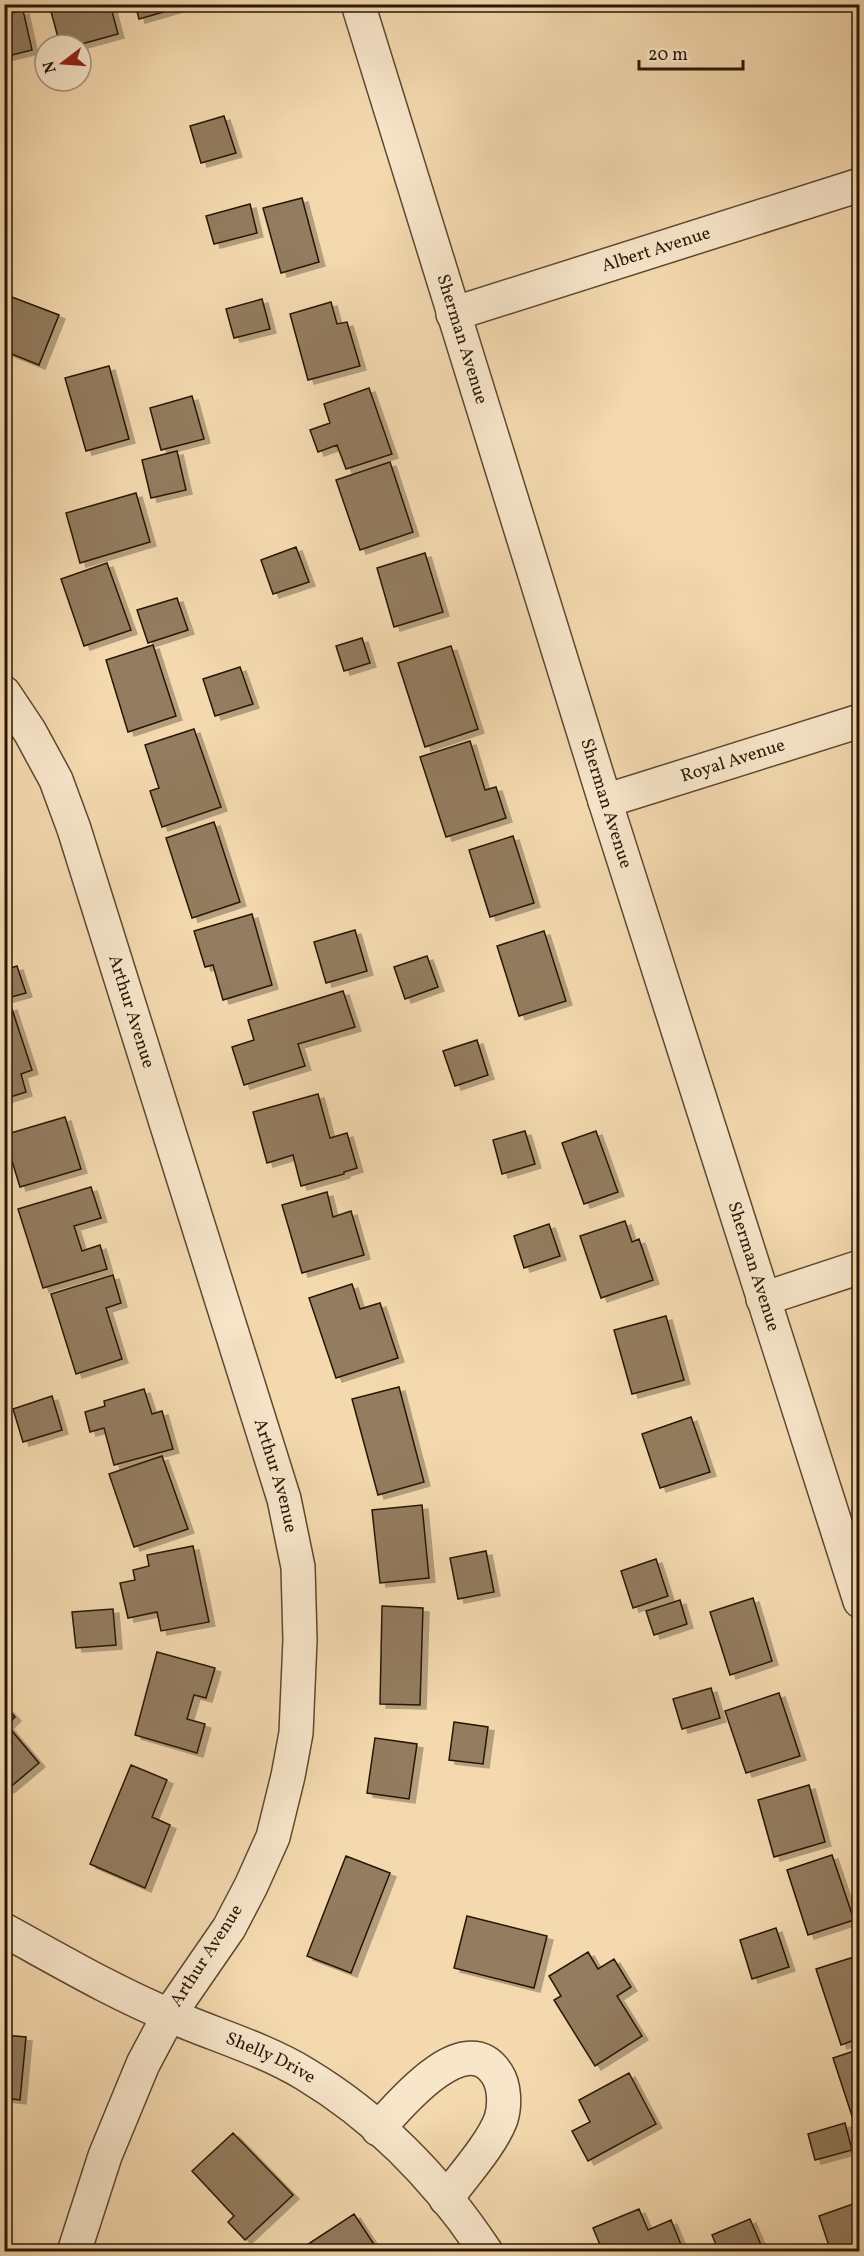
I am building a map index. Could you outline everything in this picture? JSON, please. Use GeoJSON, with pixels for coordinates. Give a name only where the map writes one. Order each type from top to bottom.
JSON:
{"type":"FeatureCollection","features":[{"type":"Feature","properties":{"kind":"street","name":"Sherman Avenue"},"geometry":{"type":"LineString","coordinates":[[358,4],[605,801],[860,1601]]}},
{"type":"Feature","properties":{"kind":"street","name":"Albert Avenue"},"geometry":{"type":"LineString","coordinates":[[453,314],[860,185]]}},
{"type":"Feature","properties":{"kind":"street","name":"Arthur Avenue"},"geometry":{"type":"LineString","coordinates":[[4,693],[30,732],[56,780],[74,829],[284,1499],[298,1567],[300,1641],[296,1733],[273,1837],[229,1928],[169,2015],[125,2103],[74,2252]]}},
{"type":"Feature","properties":{"kind":"street","name":"Royal Avenue"},"geometry":{"type":"LineString","coordinates":[[605,801],[860,721]]}},
{"type":"Feature","properties":{"kind":"street"},"geometry":{"type":"LineString","coordinates":[[763,1299],[860,1267]]}},
{"type":"Feature","properties":{"kind":"street","name":"Shelly Drive"},"geometry":{"type":"LineString","coordinates":[[4,1930],[90,1977],[169,2015],[303,2073],[344,2100],[406,2152],[467,2222],[486,2252]]}},
{"type":"Feature","properties":{"kind":"street"},"geometry":{"type":"LineString","coordinates":[[378,2129],[415,2088],[435,2072],[459,2061],[474,2058],[491,2064],[500,2079],[504,2101],[501,2119],[491,2138],[446,2199]]}},
{"type":"Feature","properties":{"kind":"building"},"geometry":{"type":"Polygon","coordinates":[[[49,4],[110,4],[118,34],[93,41],[93,33],[57,33],[49,4]]]}},
{"type":"Feature","properties":{"kind":"building"},"geometry":{"type":"Polygon","coordinates":[[[135,4],[187,4],[188,5],[139,19],[135,4]]]}},
{"type":"Feature","properties":{"kind":"building"},"geometry":{"type":"Polygon","coordinates":[[[23,10],[32,50],[4,57],[4,15],[23,10]]]}},
{"type":"Feature","properties":{"kind":"building"},"geometry":{"type":"Polygon","coordinates":[[[224,116],[236,153],[201,163],[190,126],[224,116]]]}},
{"type":"Feature","properties":{"kind":"building"},"geometry":{"type":"Polygon","coordinates":[[[302,198],[319,262],[281,273],[263,208],[302,198]]]}},
{"type":"Feature","properties":{"kind":"building"},"geometry":{"type":"Polygon","coordinates":[[[250,204],[257,233],[214,244],[206,216],[250,204]]]}},
{"type":"Feature","properties":{"kind":"building"},"geometry":{"type":"Polygon","coordinates":[[[4,294],[59,315],[39,365],[4,351],[4,294]]]}},
{"type":"Feature","properties":{"kind":"building"},"geometry":{"type":"Polygon","coordinates":[[[262,299],[270,329],[234,338],[226,309],[262,299]]]}},
{"type":"Feature","properties":{"kind":"building"},"geometry":{"type":"Polygon","coordinates":[[[331,302],[337,324],[347,322],[360,366],[308,380],[290,314],[331,302]]]}},
{"type":"Feature","properties":{"kind":"building"},"geometry":{"type":"Polygon","coordinates":[[[109,366],[129,439],[86,451],[65,378],[109,366]]]}},
{"type":"Feature","properties":{"kind":"building"},"geometry":{"type":"Polygon","coordinates":[[[369,388],[392,454],[346,469],[337,445],[318,452],[310,430],[330,423],[324,404],[369,388]]]}},
{"type":"Feature","properties":{"kind":"building"},"geometry":{"type":"Polygon","coordinates":[[[192,396],[204,439],[161,450],[150,408],[192,396]]]}},
{"type":"Feature","properties":{"kind":"building"},"geometry":{"type":"Polygon","coordinates":[[[177,451],[186,490],[151,498],[142,460],[177,451]]]}},
{"type":"Feature","properties":{"kind":"building"},"geometry":{"type":"Polygon","coordinates":[[[390,462],[413,532],[360,550],[336,480],[390,462]]]}},
{"type":"Feature","properties":{"kind":"building"},"geometry":{"type":"Polygon","coordinates":[[[136,493],[150,542],[80,563],[66,513],[136,493]]]}},
{"type":"Feature","properties":{"kind":"building"},"geometry":{"type":"Polygon","coordinates":[[[296,547],[309,582],[273,594],[261,560],[296,547]]]}},
{"type":"Feature","properties":{"kind":"building"},"geometry":{"type":"Polygon","coordinates":[[[425,553],[443,612],[394,627],[377,568],[425,553]]]}},
{"type":"Feature","properties":{"kind":"building"},"geometry":{"type":"Polygon","coordinates":[[[107,563],[131,630],[84,646],[61,579],[107,563]]]}},
{"type":"Feature","properties":{"kind":"building"},"geometry":{"type":"Polygon","coordinates":[[[177,598],[188,630],[148,643],[137,610],[177,598]]]}},
{"type":"Feature","properties":{"kind":"building"},"geometry":{"type":"Polygon","coordinates":[[[362,638],[370,663],[344,671],[336,646],[362,638]]]}},
{"type":"Feature","properties":{"kind":"building"},"geometry":{"type":"Polygon","coordinates":[[[153,645],[176,716],[128,732],[106,660],[153,645]]]}},
{"type":"Feature","properties":{"kind":"building"},"geometry":{"type":"Polygon","coordinates":[[[451,646],[478,729],[425,747],[398,663],[451,646]]]}},
{"type":"Feature","properties":{"kind":"building"},"geometry":{"type":"Polygon","coordinates":[[[240,667],[253,704],[215,716],[203,679],[240,667]]]}},
{"type":"Feature","properties":{"kind":"building"},"geometry":{"type":"Polygon","coordinates":[[[194,729],[221,807],[162,827],[150,791],[159,788],[145,745],[194,729]]]}},
{"type":"Feature","properties":{"kind":"building"},"geometry":{"type":"Polygon","coordinates":[[[470,741],[485,790],[496,787],[506,818],[446,837],[420,757],[470,741]]]}},
{"type":"Feature","properties":{"kind":"building"},"geometry":{"type":"Polygon","coordinates":[[[214,822],[240,902],[192,918],[166,838],[214,822]]]}},
{"type":"Feature","properties":{"kind":"building"},"geometry":{"type":"Polygon","coordinates":[[[513,836],[534,903],[490,917],[469,850],[513,836]]]}},
{"type":"Feature","properties":{"kind":"building"},"geometry":{"type":"Polygon","coordinates":[[[252,914],[272,985],[223,1000],[213,965],[205,967],[194,931],[252,914]]]}},
{"type":"Feature","properties":{"kind":"building"},"geometry":{"type":"Polygon","coordinates":[[[355,930],[367,971],[326,983],[314,942],[355,930]]]}},
{"type":"Feature","properties":{"kind":"building"},"geometry":{"type":"Polygon","coordinates":[[[544,931],[566,1001],[519,1016],[497,946],[544,931]]]}},
{"type":"Feature","properties":{"kind":"building"},"geometry":{"type":"Polygon","coordinates":[[[427,956],[438,987],[405,999],[394,967],[427,956]]]}},
{"type":"Feature","properties":{"kind":"building"},"geometry":{"type":"Polygon","coordinates":[[[4,961],[7,969],[17,966],[26,993],[4,999],[4,961]]]}},
{"type":"Feature","properties":{"kind":"building"},"geometry":{"type":"Polygon","coordinates":[[[343,991],[355,1027],[298,1044],[305,1066],[244,1085],[232,1047],[254,1040],[248,1020],[343,991]]]}},
{"type":"Feature","properties":{"kind":"building"},"geometry":{"type":"Polygon","coordinates":[[[11,1006],[32,1070],[21,1074],[26,1092],[4,1099],[4,1008],[11,1006]]]}},
{"type":"Feature","properties":{"kind":"building"},"geometry":{"type":"Polygon","coordinates":[[[477,1040],[488,1075],[455,1086],[443,1051],[477,1040]]]}},
{"type":"Feature","properties":{"kind":"building"},"geometry":{"type":"Polygon","coordinates":[[[318,1094],[330,1138],[347,1133],[357,1168],[301,1186],[293,1155],[267,1163],[253,1112],[318,1094]]]}},
{"type":"Feature","properties":{"kind":"building"},"geometry":{"type":"Polygon","coordinates":[[[65,1117],[81,1169],[20,1187],[4,1135],[65,1117]]]}},
{"type":"Feature","properties":{"kind":"building"},"geometry":{"type":"Polygon","coordinates":[[[525,1131],[535,1164],[502,1174],[493,1140],[525,1131]]]}},
{"type":"Feature","properties":{"kind":"building"},"geometry":{"type":"Polygon","coordinates":[[[596,1131],[618,1192],[584,1204],[562,1143],[596,1131]]]}},
{"type":"Feature","properties":{"kind":"building"},"geometry":{"type":"Polygon","coordinates":[[[91,1187],[101,1218],[74,1226],[82,1251],[100,1245],[107,1269],[43,1288],[18,1209],[91,1187]]]}},
{"type":"Feature","properties":{"kind":"building"},"geometry":{"type":"Polygon","coordinates":[[[327,1192],[333,1217],[351,1211],[364,1255],[302,1273],[282,1205],[327,1192]]]}},
{"type":"Feature","properties":{"kind":"building"},"geometry":{"type":"Polygon","coordinates":[[[625,1221],[632,1242],[639,1239],[653,1280],[601,1298],[580,1236],[625,1221]]]}},
{"type":"Feature","properties":{"kind":"building"},"geometry":{"type":"Polygon","coordinates":[[[549,1224],[560,1256],[524,1268],[514,1236],[549,1224]]]}},
{"type":"Feature","properties":{"kind":"building"},"geometry":{"type":"Polygon","coordinates":[[[113,1275],[121,1303],[106,1308],[122,1359],[76,1374],[51,1294],[113,1275]]]}},
{"type":"Feature","properties":{"kind":"building"},"geometry":{"type":"Polygon","coordinates":[[[352,1284],[360,1309],[380,1303],[398,1358],[336,1378],[309,1298],[352,1284]]]}},
{"type":"Feature","properties":{"kind":"building"},"geometry":{"type":"Polygon","coordinates":[[[666,1316],[684,1380],[632,1394],[614,1330],[666,1316]]]}},
{"type":"Feature","properties":{"kind":"building"},"geometry":{"type":"Polygon","coordinates":[[[399,1387],[424,1482],[378,1495],[352,1399],[399,1387]]]}},
{"type":"Feature","properties":{"kind":"building"},"geometry":{"type":"Polygon","coordinates":[[[144,1389],[152,1414],[162,1411],[173,1449],[114,1465],[104,1428],[90,1432],[85,1412],[105,1406],[104,1401],[144,1389]]]}},
{"type":"Feature","properties":{"kind":"building"},"geometry":{"type":"Polygon","coordinates":[[[52,1396],[62,1430],[23,1442],[13,1409],[52,1396]]]}},
{"type":"Feature","properties":{"kind":"building"},"geometry":{"type":"Polygon","coordinates":[[[691,1417],[710,1472],[660,1488],[642,1434],[691,1417]]]}},
{"type":"Feature","properties":{"kind":"building"},"geometry":{"type":"Polygon","coordinates":[[[162,1456],[188,1529],[134,1547],[109,1474],[162,1456]]]}},
{"type":"Feature","properties":{"kind":"building"},"geometry":{"type":"Polygon","coordinates":[[[422,1505],[429,1578],[380,1583],[372,1510],[422,1505]]]}},
{"type":"Feature","properties":{"kind":"building"},"geometry":{"type":"Polygon","coordinates":[[[193,1546],[209,1622],[161,1631],[157,1612],[128,1618],[120,1583],[135,1580],[133,1570],[149,1566],[147,1555],[193,1546]]]}},
{"type":"Feature","properties":{"kind":"building"},"geometry":{"type":"Polygon","coordinates":[[[486,1551],[494,1592],[458,1599],[450,1558],[486,1551]]]}},
{"type":"Feature","properties":{"kind":"building"},"geometry":{"type":"Polygon","coordinates":[[[656,1559],[668,1596],[633,1608],[621,1571],[656,1559]]]}},
{"type":"Feature","properties":{"kind":"building"},"geometry":{"type":"Polygon","coordinates":[[[753,1598],[772,1661],[730,1675],[710,1612],[753,1598]]]}},
{"type":"Feature","properties":{"kind":"building"},"geometry":{"type":"Polygon","coordinates":[[[680,1600],[687,1624],[654,1635],[646,1611],[680,1600]]]}},
{"type":"Feature","properties":{"kind":"building"},"geometry":{"type":"Polygon","coordinates":[[[382,1606],[423,1608],[420,1705],[380,1704],[382,1606]]]}},
{"type":"Feature","properties":{"kind":"building"},"geometry":{"type":"Polygon","coordinates":[[[113,1609],[116,1645],[76,1648],[72,1612],[113,1609]]]}},
{"type":"Feature","properties":{"kind":"building"},"geometry":{"type":"Polygon","coordinates":[[[157,1652],[215,1668],[206,1698],[194,1695],[187,1719],[205,1724],[197,1753],[135,1735],[157,1652]]]}},
{"type":"Feature","properties":{"kind":"building"},"geometry":{"type":"Polygon","coordinates":[[[711,1688],[720,1718],[682,1729],[673,1699],[711,1688]]]}},
{"type":"Feature","properties":{"kind":"building"},"geometry":{"type":"Polygon","coordinates":[[[779,1693],[800,1756],[746,1773],[725,1711],[779,1693]]]}},
{"type":"Feature","properties":{"kind":"building"},"geometry":{"type":"Polygon","coordinates":[[[4,1705],[15,1717],[7,1725],[39,1763],[8,1789],[4,1784],[4,1705]]]}},
{"type":"Feature","properties":{"kind":"building"},"geometry":{"type":"Polygon","coordinates":[[[454,1722],[488,1727],[483,1764],[449,1760],[454,1722]]]}},
{"type":"Feature","properties":{"kind":"building"},"geometry":{"type":"Polygon","coordinates":[[[375,1738],[417,1744],[409,1799],[367,1793],[375,1738]]]}},
{"type":"Feature","properties":{"kind":"building"},"geometry":{"type":"Polygon","coordinates":[[[131,1765],[167,1780],[152,1817],[170,1825],[145,1888],[90,1864],[131,1765]]]}},
{"type":"Feature","properties":{"kind":"building"},"geometry":{"type":"Polygon","coordinates":[[[809,1785],[825,1842],[774,1857],[758,1800],[809,1785]]]}},
{"type":"Feature","properties":{"kind":"building"},"geometry":{"type":"Polygon","coordinates":[[[832,1855],[854,1920],[808,1935],[787,1870],[832,1855]]]}},
{"type":"Feature","properties":{"kind":"building"},"geometry":{"type":"Polygon","coordinates":[[[346,1856],[390,1873],[351,1973],[307,1956],[346,1856]]]}},
{"type":"Feature","properties":{"kind":"building"},"geometry":{"type":"Polygon","coordinates":[[[467,1916],[547,1936],[534,1988],[454,1968],[467,1916]]]}},
{"type":"Feature","properties":{"kind":"building"},"geometry":{"type":"Polygon","coordinates":[[[776,1928],[789,1967],[752,1979],[740,1940],[776,1928]]]}},
{"type":"Feature","properties":{"kind":"building"},"geometry":{"type":"Polygon","coordinates":[[[588,1952],[598,1969],[614,1959],[631,1987],[617,1996],[642,2036],[595,2066],[554,2000],[561,1996],[549,1976],[588,1952]]]}},
{"type":"Feature","properties":{"kind":"building"},"geometry":{"type":"Polygon","coordinates":[[[860,1955],[860,2038],[841,2045],[816,1969],[860,1955]]]}},
{"type":"Feature","properties":{"kind":"building"},"geometry":{"type":"Polygon","coordinates":[[[4,2035],[26,2037],[20,2100],[4,2098],[4,2035]]]}},
{"type":"Feature","properties":{"kind":"building"},"geometry":{"type":"Polygon","coordinates":[[[860,2049],[860,2127],[856,2128],[833,2058],[860,2049]]]}},
{"type":"Feature","properties":{"kind":"building"},"geometry":{"type":"Polygon","coordinates":[[[629,2073],[656,2124],[588,2161],[572,2131],[590,2122],[579,2100],[629,2073]]]}},
{"type":"Feature","properties":{"kind":"building"},"geometry":{"type":"Polygon","coordinates":[[[845,2123],[852,2150],[815,2160],[808,2134],[845,2123]]]}},
{"type":"Feature","properties":{"kind":"building"},"geometry":{"type":"Polygon","coordinates":[[[233,2133],[293,2195],[245,2240],[228,2222],[234,2216],[192,2171],[233,2133]]]}},
{"type":"Feature","properties":{"kind":"building"},"geometry":{"type":"Polygon","coordinates":[[[853,2204],[860,2222],[860,2248],[848,2252],[831,2252],[819,2216],[853,2204]]]}},
{"type":"Feature","properties":{"kind":"building"},"geometry":{"type":"Polygon","coordinates":[[[639,2209],[648,2230],[671,2220],[684,2252],[603,2252],[593,2228],[639,2209]]]}},
{"type":"Feature","properties":{"kind":"building"},"geometry":{"type":"Polygon","coordinates":[[[354,2214],[377,2249],[374,2252],[296,2252],[354,2214]]]}},
{"type":"Feature","properties":{"kind":"building"},"geometry":{"type":"Polygon","coordinates":[[[750,2219],[764,2252],[719,2252],[712,2235],[750,2219]]]}}]}
